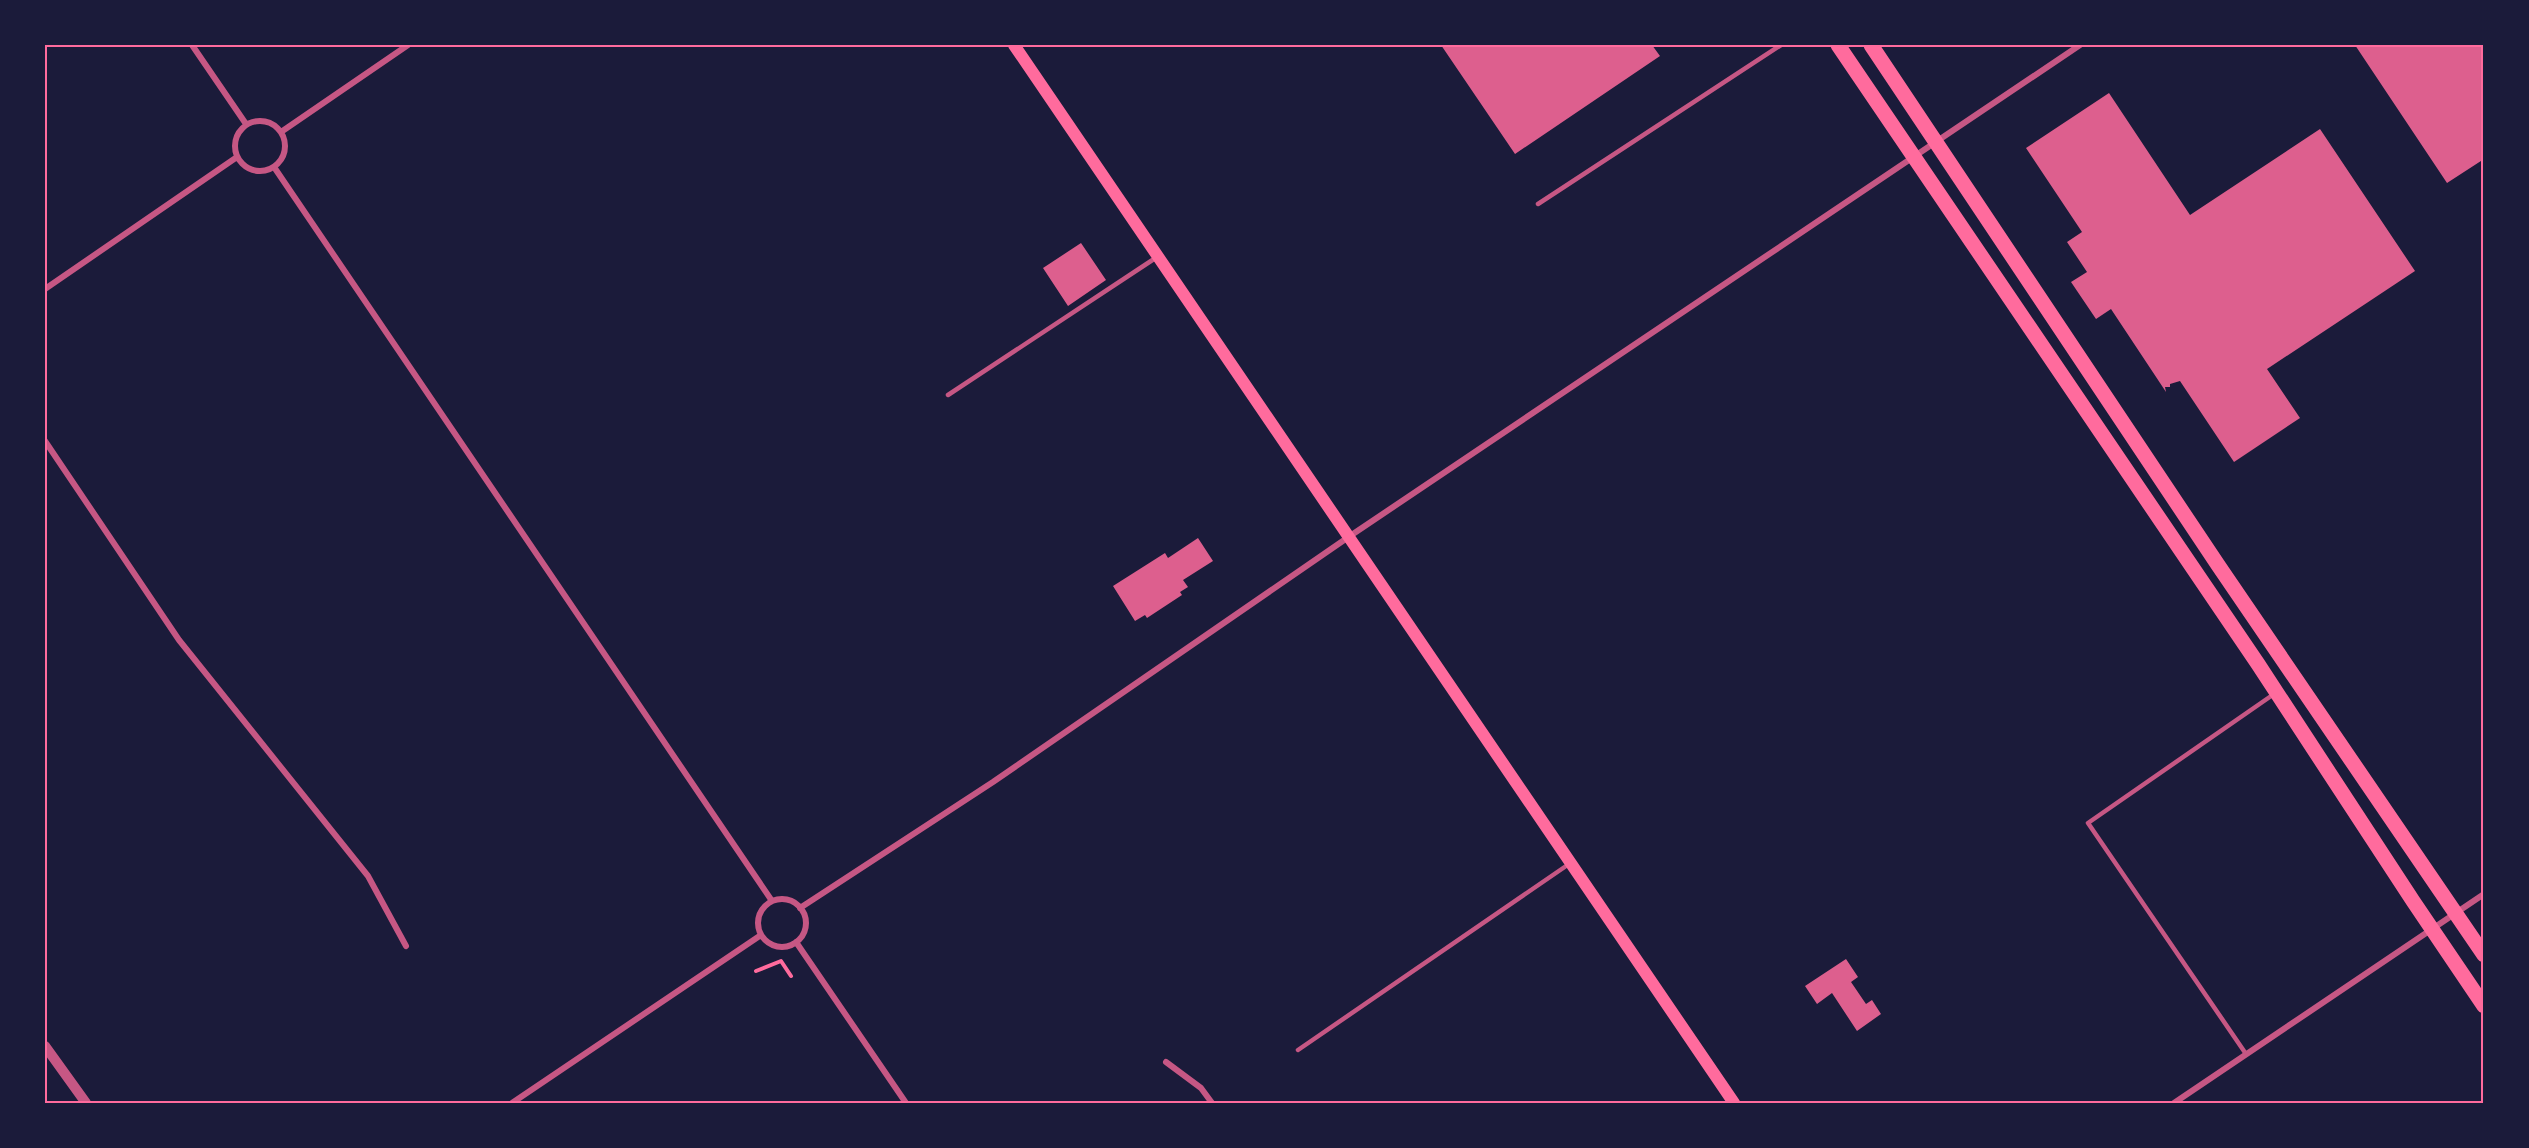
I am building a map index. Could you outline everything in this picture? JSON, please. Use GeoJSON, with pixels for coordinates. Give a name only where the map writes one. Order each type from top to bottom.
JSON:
{"type":"FeatureCollection","features":[{"type":"Feature","properties":{"kind":"main road"},"geometry":{"type":"LineString","coordinates":[[1014,45],[1734,1103]]}},
{"type":"Feature","properties":{"kind":"main road"},"geometry":{"type":"LineString","coordinates":[[1838,45],[2276,693],[2484,1006]]}},
{"type":"Feature","properties":{"kind":"main road"},"geometry":{"type":"LineString","coordinates":[[1870,45],[2218,565],[2484,955]]}},
{"type":"Feature","properties":{"kind":"street"},"geometry":{"type":"LineString","coordinates":[[192,45],[246,124]]}},
{"type":"Feature","properties":{"kind":"street"},"geometry":{"type":"LineString","coordinates":[[281,132],[408,45]]}},
{"type":"Feature","properties":{"kind":"street"},"geometry":{"type":"LineString","coordinates":[[800,908],[993,782],[1350,536],[2080,45]]}},
{"type":"Feature","properties":{"kind":"street"},"geometry":{"type":"LineString","coordinates":[[256,120],[265,121],[275,125],[281,132],[285,152],[274,167],[255,171],[245,166],[237,157],[235,139],[246,124],[256,120]]}},
{"type":"Feature","properties":{"kind":"street"},"geometry":{"type":"LineString","coordinates":[[45,289],[237,157]]}},
{"type":"Feature","properties":{"kind":"street"},"geometry":{"type":"LineString","coordinates":[[274,167],[772,901]]}},
{"type":"Feature","properties":{"kind":"street"},"geometry":{"type":"LineString","coordinates":[[45,441],[179,640],[368,876],[406,946]]}},
{"type":"Feature","properties":{"kind":"street"},"geometry":{"type":"LineString","coordinates":[[2174,1103],[2484,894]]}},
{"type":"Feature","properties":{"kind":"street"},"geometry":{"type":"LineString","coordinates":[[784,899],[800,908],[806,923],[803,933],[796,942],[788,946],[778,947],[767,942],[761,935],[758,918],[762,909],[772,901],[784,899]]}},
{"type":"Feature","properties":{"kind":"street"},"geometry":{"type":"LineString","coordinates":[[512,1103],[761,935]]}},
{"type":"Feature","properties":{"kind":"street"},"geometry":{"type":"LineString","coordinates":[[796,942],[906,1103]]}},
{"type":"Feature","properties":{"kind":"street"},"geometry":{"type":"LineString","coordinates":[[45,1046],[86,1103]]}},
{"type":"Feature","properties":{"kind":"street"},"geometry":{"type":"LineString","coordinates":[[1166,1062],[1201,1088],[1212,1103]]}},
{"type":"Feature","properties":{"kind":"lane"},"geometry":{"type":"LineString","coordinates":[[1538,204],[1781,45]]}},
{"type":"Feature","properties":{"kind":"lane"},"geometry":{"type":"LineString","coordinates":[[948,395],[1157,257]]}},
{"type":"Feature","properties":{"kind":"lane"},"geometry":{"type":"LineString","coordinates":[[2246,1054],[2088,824],[2276,693]]}},
{"type":"Feature","properties":{"kind":"lane"},"geometry":{"type":"LineString","coordinates":[[1298,1050],[1571,863]]}},
{"type":"Feature","properties":{"kind":"path"},"geometry":{"type":"LineString","coordinates":[[756,971],[781,961],[791,976]]}},
{"type":"Feature","properties":{"kind":"building"},"geometry":{"type":"Polygon","coordinates":[[[1441,45],[1652,45],[1660,56],[1515,154],[1441,45]]]}},
{"type":"Feature","properties":{"kind":"building"},"geometry":{"type":"Polygon","coordinates":[[[2355,45],[2484,45],[2484,159],[2447,183],[2355,45]]]}},
{"type":"Feature","properties":{"kind":"building"},"geometry":{"type":"Polygon","coordinates":[[[2109,93],[2190,215],[2320,129],[2415,271],[2267,369],[2300,418],[2234,462],[2180,381],[2170,384],[2170,387],[2165,387],[2166,392],[2111,309],[2096,319],[2071,282],[2087,272],[2067,242],[2082,232],[2026,148],[2109,93]]]}},
{"type":"Feature","properties":{"kind":"building"},"geometry":{"type":"Polygon","coordinates":[[[1081,243],[1106,280],[1068,306],[1043,268],[1081,243]]]}},
{"type":"Feature","properties":{"kind":"building"},"geometry":{"type":"Polygon","coordinates":[[[1198,538],[1213,561],[1183,580],[1188,587],[1180,592],[1182,595],[1147,618],[1145,615],[1135,621],[1113,586],[1165,553],[1168,558],[1198,538]]]}},
{"type":"Feature","properties":{"kind":"building"},"geometry":{"type":"Polygon","coordinates":[[[1846,959],[1858,977],[1851,982],[1866,1004],[1872,1000],[1881,1014],[1857,1031],[1832,993],[1817,1004],[1805,986],[1846,959]]]}}]}
